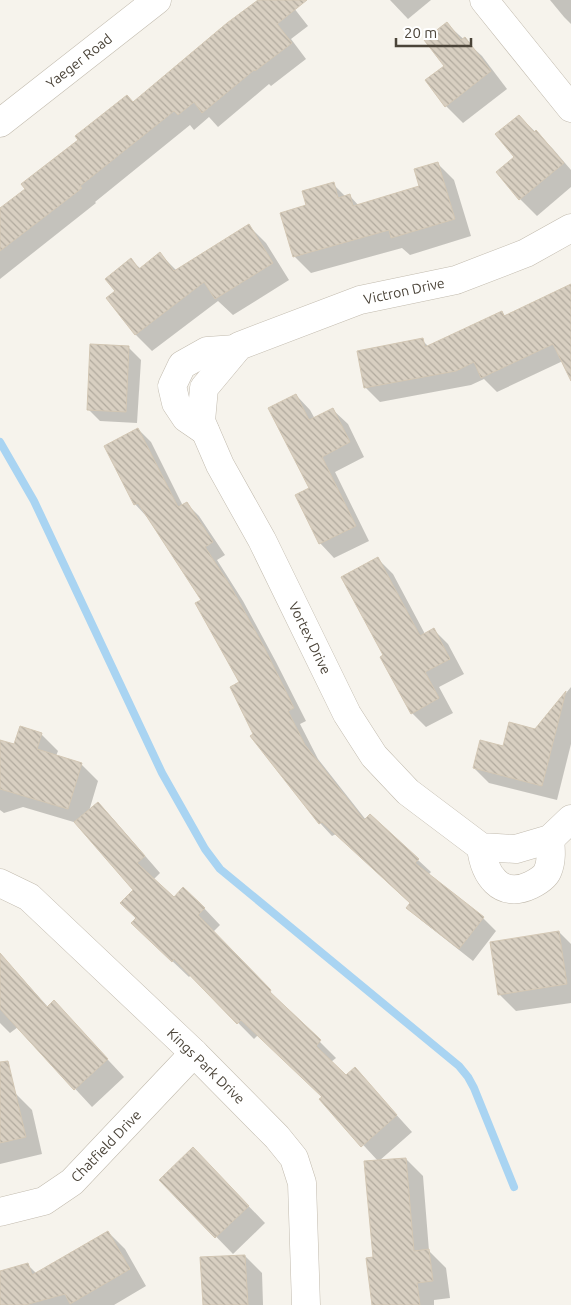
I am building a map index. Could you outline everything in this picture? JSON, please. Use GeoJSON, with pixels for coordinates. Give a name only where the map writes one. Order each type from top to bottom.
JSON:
{"type":"FeatureCollection","features":[{"type":"Feature","properties":{"kind":"street","name":"Yaeger Road"},"geometry":{"type":"LineString","coordinates":[[0,123],[158,0]]}},
{"type":"Feature","properties":{"kind":"street"},"geometry":{"type":"LineString","coordinates":[[484,0],[571,108]]}},
{"type":"Feature","properties":{"kind":"street","name":"Victron Drive"},"geometry":{"type":"LineString","coordinates":[[204,388],[239,346],[360,300],[456,280],[526,252],[571,228]]}},
{"type":"Feature","properties":{"kind":"street","name":"Victron Drive"},"geometry":{"type":"LineString","coordinates":[[205,430],[186,418],[176,403],[172,386],[182,366],[207,351],[236,349]]}},
{"type":"Feature","properties":{"kind":"street","name":"Vortex Drive"},"geometry":{"type":"LineString","coordinates":[[204,388],[201,421],[220,465],[262,540],[348,714],[374,756],[408,792],[481,847]]}},
{"type":"Feature","properties":{"kind":"street"},"geometry":{"type":"LineString","coordinates":[[550,839],[551,856],[548,872],[538,882],[525,888],[510,889],[500,885],[489,875],[483,861],[481,847],[516,849],[550,839],[571,819]]}},
{"type":"Feature","properties":{"kind":"street","name":"Kings Park Drive"},"geometry":{"type":"LineString","coordinates":[[0,883],[29,897],[194,1053],[277,1137],[294,1158],[302,1183],[306,1305]]}},
{"type":"Feature","properties":{"kind":"street","name":"Chatfield Drive"},"geometry":{"type":"LineString","coordinates":[[0,1212],[44,1201],[72,1182],[194,1053]]}},
{"type":"Feature","properties":{"kind":"building"},"geometry":{"type":"Polygon","coordinates":[[[258,0],[307,0],[277,24],[292,43],[254,70],[202,113],[194,102],[178,115],[174,111],[80,186],[82,188],[0,251],[0,208],[25,189],[21,184],[78,140],[75,136],[127,95],[133,102],[227,23],[258,0]]]}},
{"type":"Feature","properties":{"kind":"building"},"geometry":{"type":"Polygon","coordinates":[[[447,22],[461,40],[465,37],[491,71],[445,107],[425,80],[444,66],[424,40],[447,22]]]}},
{"type":"Feature","properties":{"kind":"building"},"geometry":{"type":"Polygon","coordinates":[[[519,115],[534,132],[536,130],[564,163],[519,200],[496,172],[514,157],[495,134],[519,115]]]}},
{"type":"Feature","properties":{"kind":"building"},"geometry":{"type":"Polygon","coordinates":[[[438,162],[455,219],[391,238],[389,230],[293,257],[280,213],[306,205],[302,191],[334,182],[338,198],[350,194],[353,206],[419,186],[414,169],[438,162]]]}},
{"type":"Feature","properties":{"kind":"building"},"geometry":{"type":"Polygon","coordinates":[[[249,224],[273,263],[215,299],[204,282],[135,335],[106,298],[115,291],[105,279],[131,258],[139,269],[160,252],[174,271],[249,224]]]}},
{"type":"Feature","properties":{"kind":"building"},"geometry":{"type":"Polygon","coordinates":[[[571,284],[571,381],[553,344],[481,378],[474,362],[456,371],[364,388],[357,351],[423,338],[425,347],[502,311],[504,316],[571,284]]]}},
{"type":"Feature","properties":{"kind":"building"},"geometry":{"type":"Polygon","coordinates":[[[90,344],[129,346],[126,412],[87,410],[90,344]]]}},
{"type":"Feature","properties":{"kind":"building"},"geometry":{"type":"Polygon","coordinates":[[[296,394],[309,420],[333,408],[350,442],[322,457],[356,526],[319,544],[295,495],[309,488],[268,408],[296,394]]]}},
{"type":"Feature","properties":{"kind":"building"},"geometry":{"type":"Polygon","coordinates":[[[138,428],[178,507],[187,502],[213,542],[205,547],[231,587],[264,647],[294,708],[288,711],[305,745],[364,820],[370,814],[419,859],[415,863],[484,917],[459,949],[406,908],[410,903],[322,822],[319,824],[250,736],[253,734],[230,687],[239,682],[195,603],[201,600],[138,503],[134,505],[104,446],[138,428]]]}},
{"type":"Feature","properties":{"kind":"building"},"geometry":{"type":"Polygon","coordinates":[[[378,557],[420,636],[434,628],[450,659],[425,672],[439,698],[411,714],[380,657],[383,655],[341,577],[378,557]]]}},
{"type":"Feature","properties":{"kind":"building"},"geometry":{"type":"Polygon","coordinates":[[[566,691],[542,786],[473,768],[480,740],[503,746],[509,722],[535,729],[566,691]]]}},
{"type":"Feature","properties":{"kind":"building"},"geometry":{"type":"Polygon","coordinates":[[[20,726],[42,733],[37,749],[82,763],[68,809],[0,789],[0,740],[14,744],[20,726]]]}},
{"type":"Feature","properties":{"kind":"building"},"geometry":{"type":"Polygon","coordinates":[[[98,802],[145,856],[137,863],[174,897],[183,887],[205,908],[198,915],[271,990],[270,992],[321,1040],[316,1046],[346,1075],[355,1067],[397,1115],[361,1147],[319,1099],[322,1097],[241,1020],[237,1024],[174,959],[172,962],[131,923],[136,918],[120,903],[133,890],[74,822],[98,802]]]}},
{"type":"Feature","properties":{"kind":"building"},"geometry":{"type":"Polygon","coordinates":[[[559,931],[567,984],[498,995],[490,942],[559,931]]]}},
{"type":"Feature","properties":{"kind":"building"},"geometry":{"type":"Polygon","coordinates":[[[0,953],[47,1007],[54,1000],[108,1059],[74,1090],[0,1009],[0,953]]]}},
{"type":"Feature","properties":{"kind":"building"},"geometry":{"type":"Polygon","coordinates":[[[8,1061],[26,1137],[0,1143],[0,1062],[8,1061]]]}},
{"type":"Feature","properties":{"kind":"building"},"geometry":{"type":"Polygon","coordinates":[[[193,1147],[249,1206],[215,1238],[159,1180],[193,1147]]]}},
{"type":"Feature","properties":{"kind":"building"},"geometry":{"type":"Polygon","coordinates":[[[406,1158],[414,1251],[429,1249],[433,1281],[417,1283],[420,1305],[372,1305],[366,1258],[373,1257],[364,1161],[406,1158]]]}},
{"type":"Feature","properties":{"kind":"building"},"geometry":{"type":"Polygon","coordinates":[[[108,1231],[130,1269],[70,1304],[65,1294],[25,1305],[0,1305],[0,1271],[28,1263],[32,1275],[108,1231]]]}},
{"type":"Feature","properties":{"kind":"building"},"geometry":{"type":"Polygon","coordinates":[[[245,1255],[248,1305],[203,1305],[200,1257],[245,1255]]]}},
{"type":"Feature","properties":{"kind":"waterway"},"geometry":{"type":"LineString","coordinates":[[0,442],[34,501],[162,773],[205,849],[220,869],[459,1066],[474,1088],[514,1187]]}}]}
